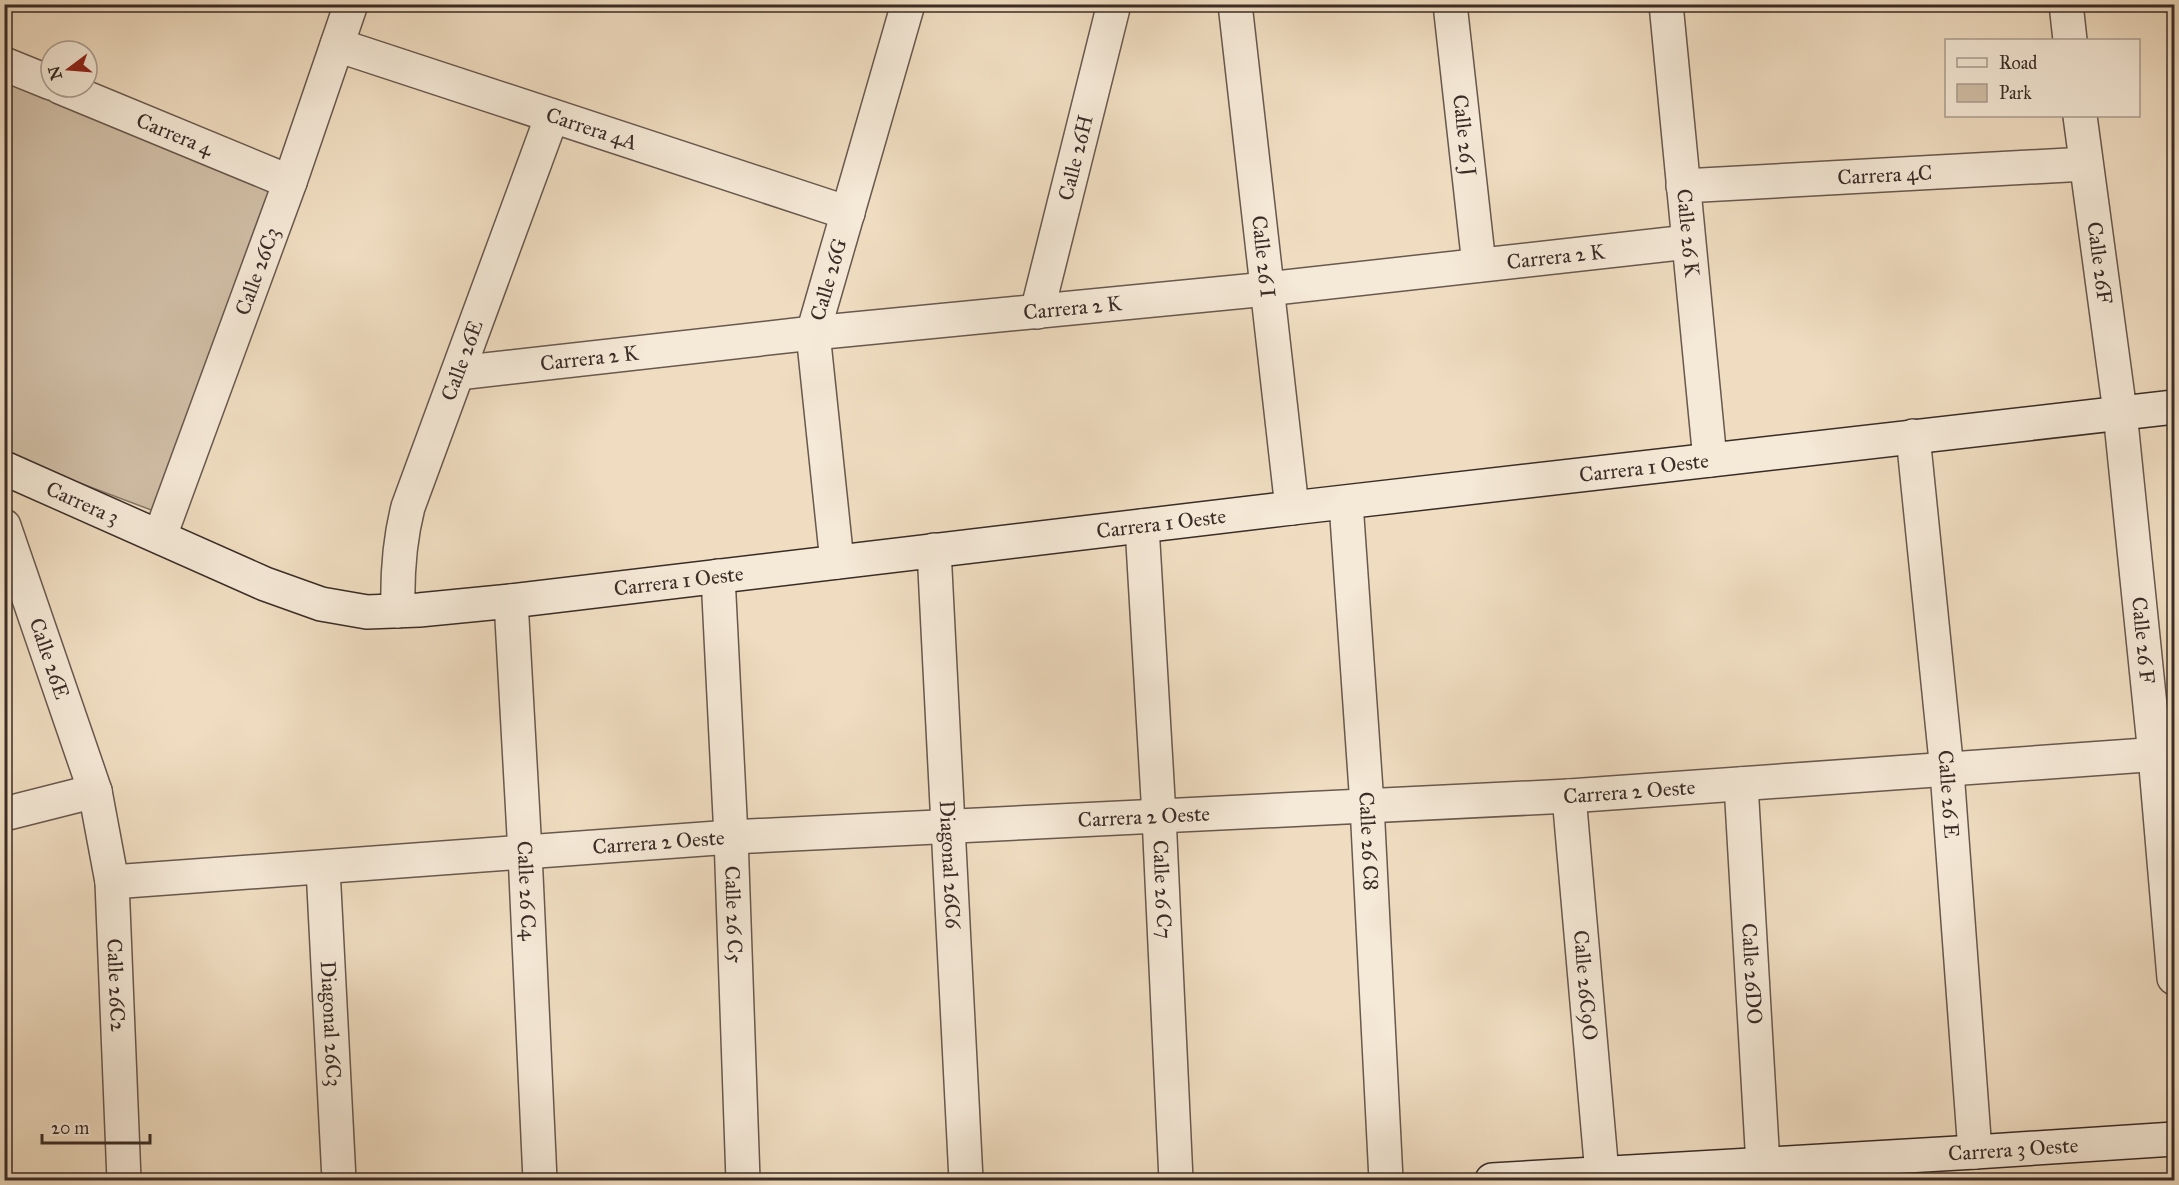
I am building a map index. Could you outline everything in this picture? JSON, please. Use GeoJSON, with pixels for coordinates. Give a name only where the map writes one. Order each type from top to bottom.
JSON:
{"type":"FeatureCollection","features":[{"type":"Feature","properties":{"kind":"street","name":"Calle 26C3"},"geometry":{"type":"LineString","coordinates":[[160,536],[290,182],[351,4]]}},
{"type":"Feature","properties":{"kind":"street","name":"Calle 26G"},"geometry":{"type":"LineString","coordinates":[[837,562],[813,333],[908,4]]}},
{"type":"Feature","properties":{"kind":"street","name":"Calle 26H"},"geometry":{"type":"LineString","coordinates":[[1037,312],[1114,4]]}},
{"type":"Feature","properties":{"kind":"street","name":"Calle 26 I"},"geometry":{"type":"LineString","coordinates":[[1235,4],[1292,508]]}},
{"type":"Feature","properties":{"kind":"street","name":"Calle 26 J"},"geometry":{"type":"LineString","coordinates":[[1450,4],[1479,265]]}},
{"type":"Feature","properties":{"kind":"street","name":"Calle 26 K"},"geometry":{"type":"LineString","coordinates":[[1666,4],[1710,460]]}},
{"type":"Feature","properties":{"kind":"street"},"geometry":{"type":"LineString","coordinates":[[2066,4],[2070,39]]}},
{"type":"Feature","properties":{"kind":"street","name":"Carrera 4A"},"geometry":{"type":"LineString","coordinates":[[338,45],[848,213]]}},
{"type":"Feature","properties":{"kind":"street"},"geometry":{"type":"LineString","coordinates":[[4,64],[39,78]]}},
{"type":"Feature","properties":{"kind":"street","name":"Carrera 4"},"geometry":{"type":"LineString","coordinates":[[89,99],[290,182]]}},
{"type":"Feature","properties":{"kind":"street","name":"Calle 26E"},"geometry":{"type":"LineString","coordinates":[[398,611],[397,569],[400,537],[405,517],[552,116]]}},
{"type":"Feature","properties":{"kind":"street","name":"Calle 26F"},"geometry":{"type":"LineString","coordinates":[[2080,117],[2120,412]]}},
{"type":"Feature","properties":{"kind":"street","name":"Carrera 4C"},"geometry":{"type":"LineString","coordinates":[[1683,186],[2086,164]]}},
{"type":"Feature","properties":{"kind":"street","name":"Carrera 2 K"},"geometry":{"type":"LineString","coordinates":[[458,373],[813,333],[1267,289],[1688,242]]}},
{"type":"Feature","properties":{"kind":"street","name":"Carrera 1 Oeste"},"geometry":{"type":"LineString","coordinates":[[160,536],[265,584],[321,604],[367,612],[398,611],[511,601],[1292,508],[2175,407]]}},
{"type":"Feature","properties":{"kind":"street","name":"Calle 26 F"},"geometry":{"type":"LineString","coordinates":[[2120,412],[2165,754],[2175,978]]}},
{"type":"Feature","properties":{"kind":"street","name":"Calle 26 E"},"geometry":{"type":"LineString","coordinates":[[1913,436],[1947,771],[1975,1152]]}},
{"type":"Feature","properties":{"kind":"street","name":"Carrera 3"},"geometry":{"type":"LineString","coordinates":[[4,468],[160,536]]}},
{"type":"Feature","properties":{"kind":"street","name":"Calle 26 C8"},"geometry":{"type":"LineString","coordinates":[[1346,502],[1367,805],[1386,1180]]}},
{"type":"Feature","properties":{"kind":"street","name":"Calle 26E"},"geometry":{"type":"LineString","coordinates":[[4,526],[95,791]]}},
{"type":"Feature","properties":{"kind":"street","name":"Calle 26 C7"},"geometry":{"type":"LineString","coordinates":[[1142,526],[1159,816],[1176,1180]]}},
{"type":"Feature","properties":{"kind":"street","name":"Diagonal 26C6"},"geometry":{"type":"LineString","coordinates":[[934,550],[966,1180]]}},
{"type":"Feature","properties":{"kind":"street","name":"Calle 26 C5"},"geometry":{"type":"LineString","coordinates":[[718,576],[731,837],[743,1180]]}},
{"type":"Feature","properties":{"kind":"street","name":"Calle 26 C4"},"geometry":{"type":"LineString","coordinates":[[511,601],[540,1180]]}},
{"type":"Feature","properties":{"kind":"street","name":"Carrera 2 Oeste"},"geometry":{"type":"LineString","coordinates":[[112,882],[731,837],[1569,796],[2165,754]]}},
{"type":"Feature","properties":{"kind":"street","name":"Calle 26DO"},"geometry":{"type":"LineString","coordinates":[[1741,784],[1763,1165]]}},
{"type":"Feature","properties":{"kind":"street"},"geometry":{"type":"LineString","coordinates":[[4,814],[95,791]]}},
{"type":"Feature","properties":{"kind":"street","name":"Calle 26C2"},"geometry":{"type":"LineString","coordinates":[[95,791],[112,882],[124,1180]]}},
{"type":"Feature","properties":{"kind":"street","name":"Calle 26C9O"},"geometry":{"type":"LineString","coordinates":[[1569,796],[1602,1174]]}},
{"type":"Feature","properties":{"kind":"street","name":"Diagonal 26C3"},"geometry":{"type":"LineString","coordinates":[[323,868],[339,1180]]}},
{"type":"Feature","properties":{"kind":"street","name":"Carrera 3 Oeste"},"geometry":{"type":"LineString","coordinates":[[1492,1180],[2175,1138]]}},
{"type":"Feature","properties":{"kind":"green space"},"geometry":{"type":"Polygon","coordinates":[[[4,76],[39,91],[39,99],[59,99],[278,191],[154,511],[5,455],[4,76]]]}}]}
